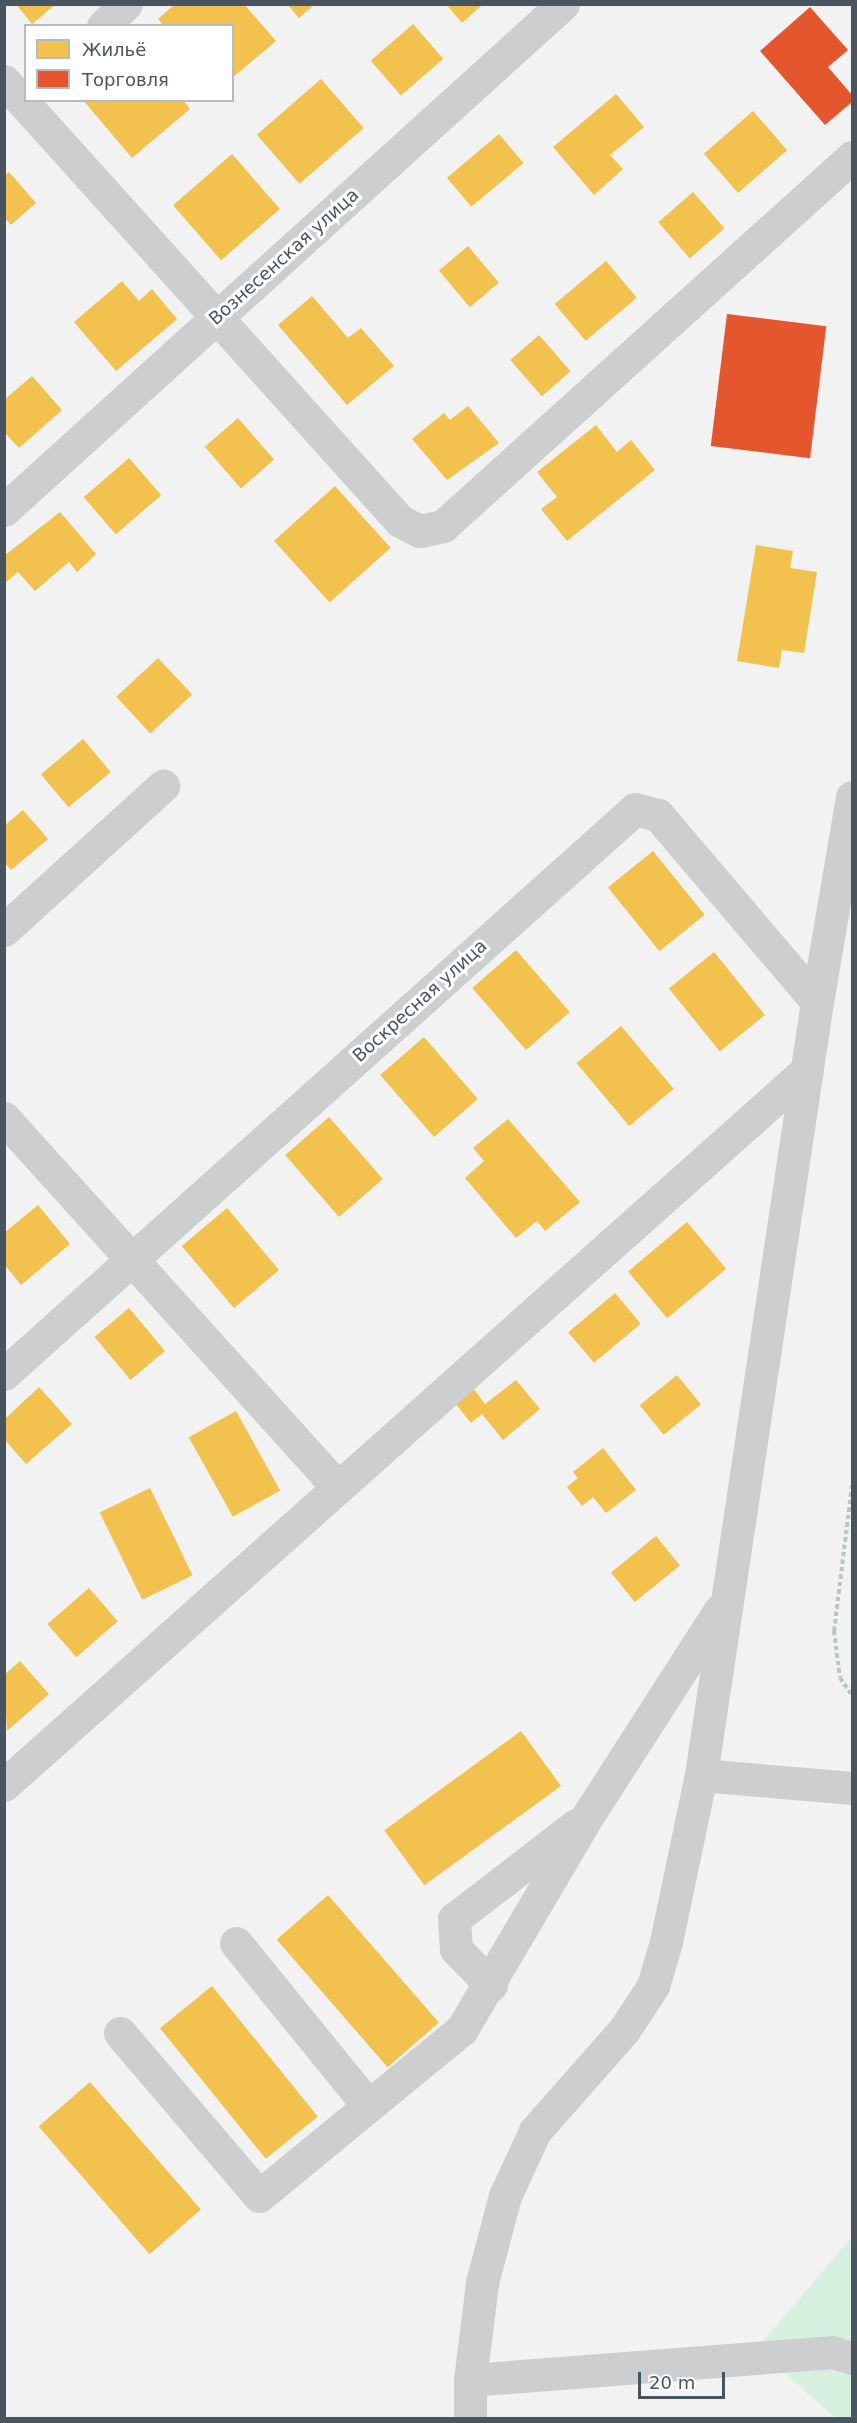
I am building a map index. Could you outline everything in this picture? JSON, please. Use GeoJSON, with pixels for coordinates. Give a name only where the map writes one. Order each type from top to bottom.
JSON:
{"type":"FeatureCollection","features":[{"type":"Feature","properties":{"kind":"street"},"geometry":{"type":"LineString","coordinates":[[105,24],[126,4]]}},
{"type":"Feature","properties":{"kind":"street","name":"Вознесенская улица"},"geometry":{"type":"LineString","coordinates":[[4,510],[563,4]]}},
{"type":"Feature","properties":{"kind":"street"},"geometry":{"type":"LineString","coordinates":[[14,98],[217,317],[400,521],[420,531],[444,526],[852,157]]}},
{"type":"Feature","properties":{"kind":"street"},"geometry":{"type":"LineString","coordinates":[[4,930],[163,786]]}},
{"type":"Feature","properties":{"kind":"street"},"geometry":{"type":"LineString","coordinates":[[470,2418],[470,2380],[482,2283],[506,2196],[535,2131],[624,2030],[652,1986],[666,1942],[701,1775],[817,1002],[852,797]]}},
{"type":"Feature","properties":{"kind":"street","name":"Воскресная улица"},"geometry":{"type":"LineString","coordinates":[[4,1374],[634,809],[658,815],[817,1002]]}},
{"type":"Feature","properties":{"kind":"street"},"geometry":{"type":"LineString","coordinates":[[4,1785],[337,1486],[807,1070]]}},
{"type":"Feature","properties":{"kind":"street"},"geometry":{"type":"LineString","coordinates":[[4,1118],[337,1486]]}},
{"type":"Feature","properties":{"kind":"street"},"geometry":{"type":"LineString","coordinates":[[120,2033],[259,2196],[367,2104],[462,2029],[490,1985],[587,1816],[726,1601]]}},
{"type":"Feature","properties":{"kind":"street"},"geometry":{"type":"LineString","coordinates":[[701,1775],[852,1788]]}},
{"type":"Feature","properties":{"kind":"street"},"geometry":{"type":"LineString","coordinates":[[490,1985],[456,1949],[454,1918],[587,1816]]}},
{"type":"Feature","properties":{"kind":"street"},"geometry":{"type":"LineString","coordinates":[[236,1943],[367,2104]]}},
{"type":"Feature","properties":{"kind":"street"},"geometry":{"type":"LineString","coordinates":[[470,2380],[832,2352],[852,2358]]}},
{"type":"Feature","properties":{"kind":"path"},"geometry":{"type":"LineString","coordinates":[[852,1485],[834,1631],[840,1678],[852,1695]]}},
{"type":"Feature","properties":{"kind":"green space"},"geometry":{"type":"Polygon","coordinates":[[[852,2237],[852,2418],[835,2418],[757,2348],[852,2237]]]}},
{"type":"Feature","properties":{"kind":"building: Жильё"},"geometry":{"type":"Polygon","coordinates":[[[16,4],[56,4],[32,24],[16,4]]]}},
{"type":"Feature","properties":{"kind":"building: Жильё"},"geometry":{"type":"Polygon","coordinates":[[[175,4],[244,4],[276,41],[234,76],[234,24],[162,24],[158,19],[175,4]]]}},
{"type":"Feature","properties":{"kind":"building: Жильё"},"geometry":{"type":"Polygon","coordinates":[[[287,4],[315,4],[299,18],[287,4]]]}},
{"type":"Feature","properties":{"kind":"building: Жильё"},"geometry":{"type":"Polygon","coordinates":[[[446,4],[483,4],[462,23],[446,4]]]}},
{"type":"Feature","properties":{"kind":"building: Жильё"},"geometry":{"type":"Polygon","coordinates":[[[413,24],[443,59],[401,95],[371,61],[413,24]]]}},
{"type":"Feature","properties":{"kind":"building: Жильё"},"geometry":{"type":"Polygon","coordinates":[[[321,79],[364,128],[299,184],[257,135],[321,79]]]}},
{"type":"Feature","properties":{"kind":"building: Жильё"},"geometry":{"type":"Polygon","coordinates":[[[616,94],[644,127],[610,155],[623,169],[594,195],[553,147],[616,94]]]}},
{"type":"Feature","properties":{"kind":"building: Жильё"},"geometry":{"type":"Polygon","coordinates":[[[85,102],[185,102],[190,109],[132,158],[85,102]]]}},
{"type":"Feature","properties":{"kind":"building: Жильё"},"geometry":{"type":"Polygon","coordinates":[[[753,111],[787,150],[738,193],[704,154],[753,111]]]}},
{"type":"Feature","properties":{"kind":"building: Жильё"},"geometry":{"type":"Polygon","coordinates":[[[499,134],[523,163],[471,207],[447,178],[499,134]]]}},
{"type":"Feature","properties":{"kind":"building: Жильё"},"geometry":{"type":"Polygon","coordinates":[[[232,154],[280,209],[221,260],[173,205],[232,154]]]}},
{"type":"Feature","properties":{"kind":"building: Жильё"},"geometry":{"type":"Polygon","coordinates":[[[9,172],[36,203],[11,225],[5,218],[5,176],[9,172]]]}},
{"type":"Feature","properties":{"kind":"building: Жильё"},"geometry":{"type":"Polygon","coordinates":[[[693,192],[724,228],[690,258],[658,222],[693,192]]]}},
{"type":"Feature","properties":{"kind":"building: Жильё"},"geometry":{"type":"Polygon","coordinates":[[[468,246],[499,283],[470,307],[439,270],[468,246]]]}},
{"type":"Feature","properties":{"kind":"building: Жильё"},"geometry":{"type":"Polygon","coordinates":[[[606,261],[637,298],[586,341],[555,304],[606,261]]]}},
{"type":"Feature","properties":{"kind":"building: Жильё"},"geometry":{"type":"Polygon","coordinates":[[[122,281],[139,301],[152,289],[177,319],[116,371],[74,322],[122,281]]]}},
{"type":"Feature","properties":{"kind":"building: Жильё"},"geometry":{"type":"Polygon","coordinates":[[[312,296],[348,338],[361,328],[394,366],[347,405],[278,325],[312,296]]]}},
{"type":"Feature","properties":{"kind":"building: Жильё"},"geometry":{"type":"Polygon","coordinates":[[[539,335],[570,371],[542,396],[510,360],[539,335]]]}},
{"type":"Feature","properties":{"kind":"building: Жильё"},"geometry":{"type":"Polygon","coordinates":[[[32,376],[62,410],[19,448],[4,432],[4,400],[32,376]]]}},
{"type":"Feature","properties":{"kind":"building: Жильё"},"geometry":{"type":"Polygon","coordinates":[[[468,406],[499,443],[447,480],[412,439],[444,413],[450,420],[468,406]]]}},
{"type":"Feature","properties":{"kind":"building: Жильё"},"geometry":{"type":"Polygon","coordinates":[[[238,418],[274,460],[241,488],[205,447],[238,418]]]}},
{"type":"Feature","properties":{"kind":"building: Жильё"},"geometry":{"type":"Polygon","coordinates":[[[596,425],[617,452],[631,440],[655,470],[567,541],[541,509],[557,497],[537,472],[596,425]]]}},
{"type":"Feature","properties":{"kind":"building: Жильё"},"geometry":{"type":"Polygon","coordinates":[[[129,458],[161,495],[116,534],[84,497],[129,458]]]}},
{"type":"Feature","properties":{"kind":"building: Жильё"},"geometry":{"type":"Polygon","coordinates":[[[335,486],[391,548],[330,603],[274,541],[335,486]]]}},
{"type":"Feature","properties":{"kind":"building: Жильё"},"geometry":{"type":"Polygon","coordinates":[[[60,512],[96,554],[77,572],[69,562],[35,591],[18,572],[4,584],[4,556],[60,512]]]}},
{"type":"Feature","properties":{"kind":"building: Жильё"},"geometry":{"type":"Polygon","coordinates":[[[756,545],[793,551],[790,568],[817,572],[804,653],[782,650],[779,668],[737,661],[756,545]]]}},
{"type":"Feature","properties":{"kind":"building: Жильё"},"geometry":{"type":"Polygon","coordinates":[[[158,658],[192,695],[150,733],[116,697],[158,658]]]}},
{"type":"Feature","properties":{"kind":"building: Жильё"},"geometry":{"type":"Polygon","coordinates":[[[83,739],[111,772],[69,807],[41,774],[83,739]]]}},
{"type":"Feature","properties":{"kind":"building: Жильё"},"geometry":{"type":"Polygon","coordinates":[[[23,810],[48,839],[11,870],[4,862],[4,826],[23,810]]]}},
{"type":"Feature","properties":{"kind":"building: Жильё"},"geometry":{"type":"Polygon","coordinates":[[[653,851],[705,915],[660,951],[608,888],[653,851]]]}},
{"type":"Feature","properties":{"kind":"building: Жильё"},"geometry":{"type":"Polygon","coordinates":[[[516,950],[570,1012],[526,1050],[472,988],[516,950]]]}},
{"type":"Feature","properties":{"kind":"building: Жильё"},"geometry":{"type":"Polygon","coordinates":[[[714,952],[765,1015],[720,1051],[669,989],[714,952]]]}},
{"type":"Feature","properties":{"kind":"building: Жильё"},"geometry":{"type":"Polygon","coordinates":[[[621,1026],[674,1089],[629,1126],[577,1063],[621,1026]]]}},
{"type":"Feature","properties":{"kind":"building: Жильё"},"geometry":{"type":"Polygon","coordinates":[[[424,1037],[478,1099],[434,1137],[380,1075],[424,1037]]]}},
{"type":"Feature","properties":{"kind":"building: Жильё"},"geometry":{"type":"Polygon","coordinates":[[[329,1117],[383,1179],[339,1217],[285,1155],[329,1117]]]}},
{"type":"Feature","properties":{"kind":"building: Жильё"},"geometry":{"type":"Polygon","coordinates":[[[508,1119],[580,1202],[545,1231],[537,1221],[516,1238],[465,1178],[484,1161],[473,1148],[508,1119]]]}},
{"type":"Feature","properties":{"kind":"building: Жильё"},"geometry":{"type":"Polygon","coordinates":[[[38,1205],[70,1244],[21,1285],[4,1264],[4,1233],[38,1205]]]}},
{"type":"Feature","properties":{"kind":"building: Жильё"},"geometry":{"type":"Polygon","coordinates":[[[227,1208],[279,1270],[234,1308],[182,1246],[227,1208]]]}},
{"type":"Feature","properties":{"kind":"building: Жильё"},"geometry":{"type":"Polygon","coordinates":[[[687,1222],[726,1269],[667,1318],[628,1271],[687,1222]]]}},
{"type":"Feature","properties":{"kind":"building: Жильё"},"geometry":{"type":"Polygon","coordinates":[[[615,1293],[641,1324],[594,1363],[568,1332],[615,1293]]]}},
{"type":"Feature","properties":{"kind":"building: Жильё"},"geometry":{"type":"Polygon","coordinates":[[[129,1308],[165,1351],[131,1380],[95,1337],[129,1308]]]}},
{"type":"Feature","properties":{"kind":"building: Жильё"},"geometry":{"type":"Polygon","coordinates":[[[677,1375],[701,1405],[664,1435],[640,1405],[677,1375]]]}},
{"type":"Feature","properties":{"kind":"building: Жильё"},"geometry":{"type":"Polygon","coordinates":[[[516,1380],[540,1409],[503,1440],[482,1414],[471,1423],[455,1403],[473,1388],[485,1404],[516,1380]]]}},
{"type":"Feature","properties":{"kind":"building: Жильё"},"geometry":{"type":"Polygon","coordinates":[[[39,1387],[72,1424],[26,1464],[5,1440],[5,1419],[39,1387]]]}},
{"type":"Feature","properties":{"kind":"building: Жильё"},"geometry":{"type":"Polygon","coordinates":[[[236,1411],[280,1491],[233,1517],[189,1437],[236,1411]]]}},
{"type":"Feature","properties":{"kind":"building: Жильё"},"geometry":{"type":"Polygon","coordinates":[[[603,1448],[636,1490],[606,1513],[593,1497],[582,1506],[567,1487],[578,1478],[573,1472],[603,1448]]]}},
{"type":"Feature","properties":{"kind":"building: Жильё"},"geometry":{"type":"Polygon","coordinates":[[[150,1488],[193,1575],[142,1600],[100,1513],[150,1488]]]}},
{"type":"Feature","properties":{"kind":"building: Жильё"},"geometry":{"type":"Polygon","coordinates":[[[656,1536],[680,1566],[635,1602],[611,1573],[656,1536]]]}},
{"type":"Feature","properties":{"kind":"building: Жильё"},"geometry":{"type":"Polygon","coordinates":[[[89,1588],[118,1621],[76,1657],[47,1624],[89,1588]]]}},
{"type":"Feature","properties":{"kind":"building: Жильё"},"geometry":{"type":"Polygon","coordinates":[[[20,1661],[49,1694],[7,1731],[4,1675],[20,1661]]]}},
{"type":"Feature","properties":{"kind":"building: Жильё"},"geometry":{"type":"Polygon","coordinates":[[[521,1731],[561,1786],[424,1885],[384,1830],[521,1731]]]}},
{"type":"Feature","properties":{"kind":"building: Жильё"},"geometry":{"type":"Polygon","coordinates":[[[328,1895],[439,2023],[388,2067],[277,1940],[328,1895]]]}},
{"type":"Feature","properties":{"kind":"building: Жильё"},"geometry":{"type":"Polygon","coordinates":[[[212,1986],[318,2117],[266,2159],[160,2028],[212,1986]]]}},
{"type":"Feature","properties":{"kind":"building: Жильё"},"geometry":{"type":"Polygon","coordinates":[[[90,2082],[201,2210],[150,2254],[39,2127],[90,2082]]]}},
{"type":"Feature","properties":{"kind":"building: Торговля"},"geometry":{"type":"Polygon","coordinates":[[[810,7],[848,50],[828,67],[852,95],[852,102],[825,125],[760,51],[810,7]]]}},
{"type":"Feature","properties":{"kind":"building: Торговля"},"geometry":{"type":"Polygon","coordinates":[[[727,314],[826,326],[810,458],[711,446],[727,314]]]}}]}
